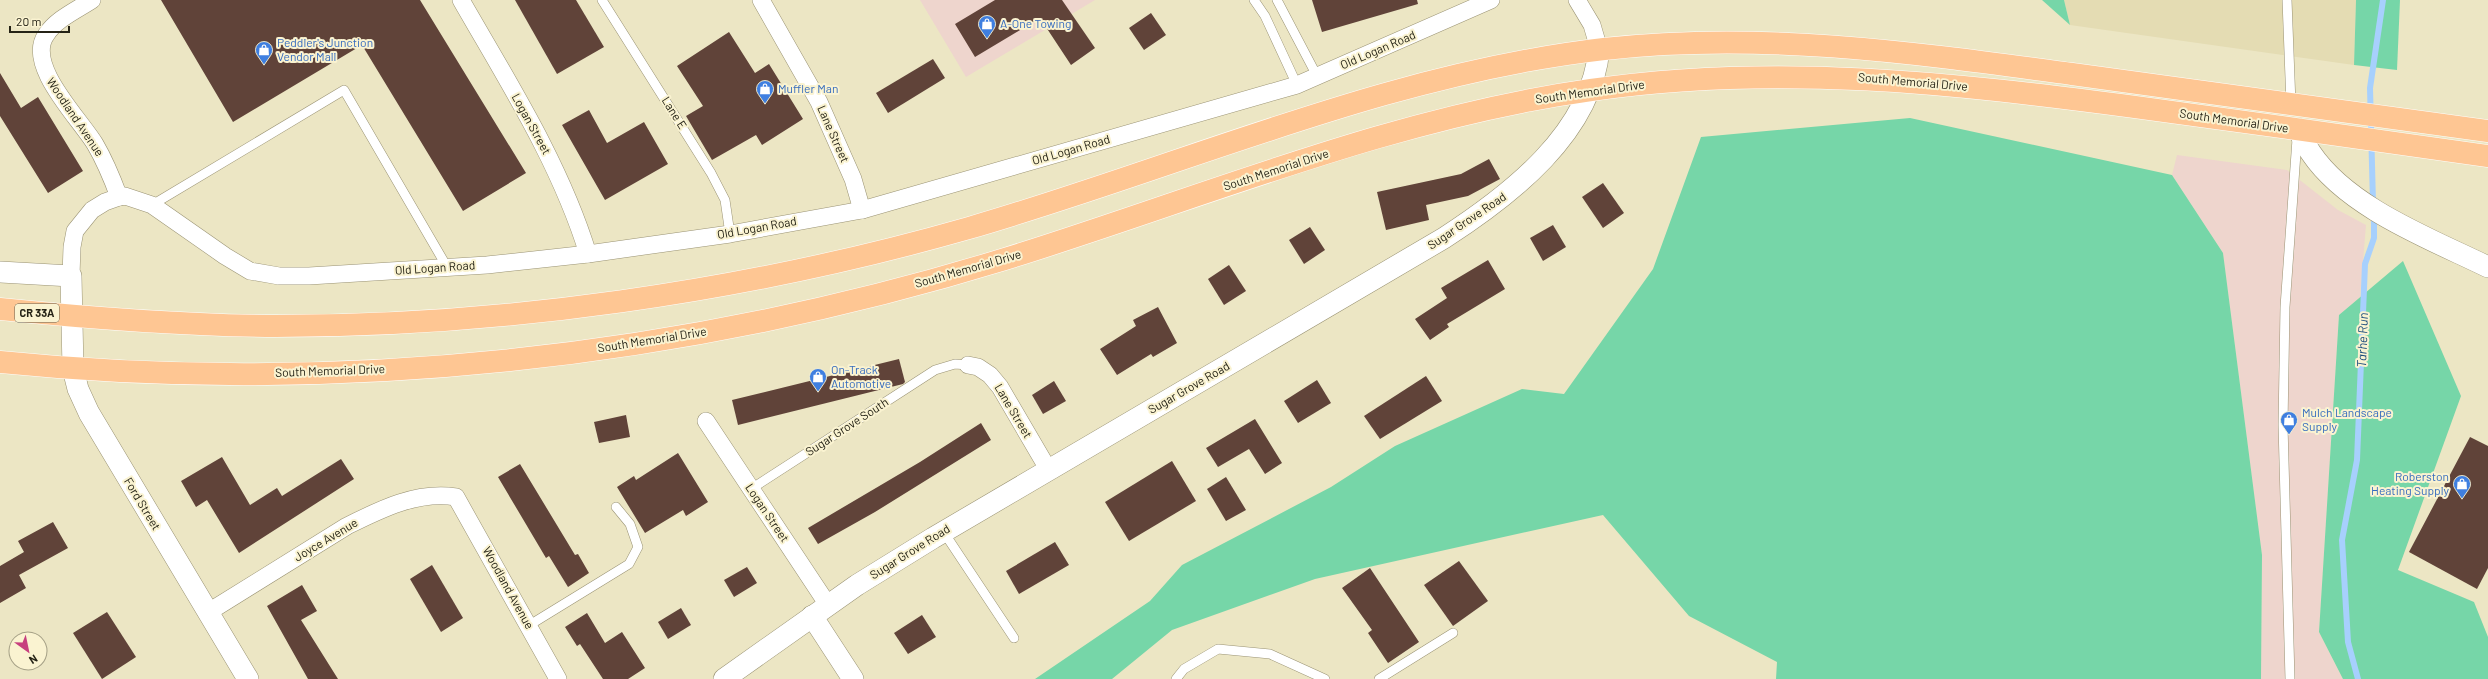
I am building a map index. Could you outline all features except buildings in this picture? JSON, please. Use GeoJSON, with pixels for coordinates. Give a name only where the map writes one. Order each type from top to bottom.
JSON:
{"type":"FeatureCollection","features":[{"type":"Feature","properties":{"kind":"highway","name":"South Memorial Drive"},"geometry":{"type":"LineString","coordinates":[[74,317],[168,323],[332,325],[500,315],[647,297],[764,278],[853,258],[967,228],[1080,194],[1335,110],[1435,81],[1525,61],[1599,49],[1713,41],[1803,42],[1908,51],[2488,131]]}},
{"type":"Feature","properties":{"kind":"highway","name":"South Memorial Drive"},"geometry":{"type":"LineString","coordinates":[[0,362],[74,369],[234,373],[386,370],[569,353],[687,335],[803,312],[918,284],[1004,259],[1342,149],[1443,119],[1590,90],[1690,79],[1749,76],[1838,77],[2016,91],[2488,156]]}},
{"type":"Feature","properties":{"kind":"highway","name":"CR 33A"},"geometry":{"type":"LineString","coordinates":[[0,309],[74,317]]}},
{"type":"Feature","properties":{"kind":"street","name":"Woodland Avenue"},"geometry":{"type":"LineString","coordinates":[[92,0],[58,22],[45,36],[41,50],[46,75],[94,143],[108,169],[119,197]]}},
{"type":"Feature","properties":{"kind":"street","name":"Logan Street"},"geometry":{"type":"LineString","coordinates":[[461,0],[544,145],[569,198],[588,254]]}},
{"type":"Feature","properties":{"kind":"street","name":"Lane Street"},"geometry":{"type":"LineString","coordinates":[[761,0],[820,102],[853,179],[862,210]]}},
{"type":"Feature","properties":{"kind":"street"},"geometry":{"type":"LineString","coordinates":[[1577,0],[1592,25],[1599,49]]}},
{"type":"Feature","properties":{"kind":"street","name":"Old Logan Road"},"geometry":{"type":"LineString","coordinates":[[119,197],[125,196],[152,205],[224,256],[258,274],[309,276],[447,268],[588,254],[730,234],[862,210],[1297,85],[1487,1]]}},
{"type":"Feature","properties":{"kind":"street","name":"Sugar Grove Road"},"geometry":{"type":"LineString","coordinates":[[724,679],[820,611],[943,531],[1384,274],[1484,213],[1516,186],[1551,150],[1574,119],[1590,90],[1598,68],[1599,49]]}},
{"type":"Feature","properties":{"kind":"street"},"geometry":{"type":"LineString","coordinates":[[2298,129],[2312,154],[2328,172],[2379,211],[2488,267]]}},
{"type":"Feature","properties":{"kind":"street"},"geometry":{"type":"LineString","coordinates":[[0,272],[71,276],[72,246],[75,231],[92,210],[105,202],[119,197]]}},
{"type":"Feature","properties":{"kind":"street","name":"Ford Street"},"geometry":{"type":"LineString","coordinates":[[71,276],[74,317],[74,369],[78,389],[89,413],[207,613],[248,679]]}},
{"type":"Feature","properties":{"kind":"street","name":"Lane Street"},"geometry":{"type":"LineString","coordinates":[[968,365],[978,367],[995,381],[1048,469]]}},
{"type":"Feature","properties":{"kind":"street","name":"Logan Street"},"geometry":{"type":"LineString","coordinates":[[706,421],[751,489],[820,611]]}},
{"type":"Feature","properties":{"kind":"street","name":"Joyce Avenue"},"geometry":{"type":"LineString","coordinates":[[207,613],[347,526],[370,514],[420,496],[440,495],[456,497]]}},
{"type":"Feature","properties":{"kind":"street","name":"Woodland Avenue"},"geometry":{"type":"LineString","coordinates":[[456,497],[558,679]]}},
{"type":"Feature","properties":{"kind":"street"},"geometry":{"type":"LineString","coordinates":[[820,611],[853,679]]}},
{"type":"Feature","properties":{"kind":"lane","name":"Lane E"},"geometry":{"type":"LineString","coordinates":[[602,0],[711,173],[725,200],[730,234]]}},
{"type":"Feature","properties":{"kind":"lane"},"geometry":{"type":"LineString","coordinates":[[1254,0],[1265,16],[1297,85]]}},
{"type":"Feature","properties":{"kind":"lane"},"geometry":{"type":"LineString","coordinates":[[1277,0],[1317,76]]}},
{"type":"Feature","properties":{"kind":"lane"},"geometry":{"type":"LineString","coordinates":[[2287,0],[2291,104]]}},
{"type":"Feature","properties":{"kind":"lane"},"geometry":{"type":"LineString","coordinates":[[152,205],[344,90],[447,268]]}},
{"type":"Feature","properties":{"kind":"lane"},"geometry":{"type":"LineString","coordinates":[[2290,679],[2283,417],[2285,307],[2298,129]]}},
{"type":"Feature","properties":{"kind":"lane","name":"Sugar Grove South"},"geometry":{"type":"LineString","coordinates":[[751,489],[935,370],[955,364],[968,365]]}},
{"type":"Feature","properties":{"kind":"lane"},"geometry":{"type":"LineString","coordinates":[[528,626],[629,564],[638,548],[630,524],[616,507]]}},
{"type":"Feature","properties":{"kind":"lane"},"geometry":{"type":"LineString","coordinates":[[943,531],[1014,638]]}},
{"type":"Feature","properties":{"kind":"lane"},"geometry":{"type":"LineString","coordinates":[[1379,679],[1453,633]]}},
{"type":"Feature","properties":{"kind":"lane"},"geometry":{"type":"LineString","coordinates":[[1176,679],[1184,669],[1218,649],[1270,654],[1325,679]]}},
{"type":"Feature","properties":{"kind":"shaded area","name":"A-One Towing"},"geometry":{"type":"Polygon","coordinates":[[[920,0],[1095,0],[966,77],[920,0]]]}},
{"type":"Feature","properties":{"kind":"shaded area"},"geometry":{"type":"Polygon","coordinates":[[[2064,0],[2356,0],[2354,65],[2070,25],[2064,0]]]}},
{"type":"Feature","properties":{"kind":"shaded area","name":"Mulch Landscape Supply"},"geometry":{"type":"Polygon","coordinates":[[[2177,155],[2287,170],[2338,210],[2366,225],[2360,297],[2339,315],[2319,632],[2343,679],[2261,679],[2262,555],[2223,253],[2172,175],[2177,155]]]}},
{"type":"Feature","properties":{"kind":"green space"},"geometry":{"type":"Polygon","coordinates":[[[2042,0],[2064,0],[2070,25],[2042,0]]]}},
{"type":"Feature","properties":{"kind":"green space"},"geometry":{"type":"Polygon","coordinates":[[[2356,0],[2400,0],[2397,70],[2354,65],[2356,0]]]}},
{"type":"Feature","properties":{"kind":"green space"},"geometry":{"type":"Polygon","coordinates":[[[1910,118],[2172,175],[2223,253],[2262,555],[2261,679],[1776,679],[1777,662],[1689,616],[1603,515],[1315,579],[1172,630],[1112,679],[1035,679],[1150,601],[1182,565],[1331,487],[1395,446],[1522,389],[1564,394],[1653,269],[1701,137],[1910,118]]]}},
{"type":"Feature","properties":{"kind":"green space"},"geometry":{"type":"Polygon","coordinates":[[[2403,261],[2461,396],[2398,570],[2474,602],[2488,637],[2488,679],[2343,679],[2319,632],[2339,315],[2403,261]]]}},
{"type":"Feature","properties":{"kind":"waterway","name":"Tarhe Run"},"geometry":{"type":"LineString","coordinates":[[2373,203],[2370,88],[2383,0]]}},
{"type":"Feature","properties":{"kind":"waterway","name":"Tarhe Run"},"geometry":{"type":"LineString","coordinates":[[2358,679],[2348,642],[2342,540],[2357,460],[2365,264],[2374,238],[2374,215]]}},
{"type":"Feature","properties":{"kind":"place","name":"A-One Towing"},"geometry":{"type":"Point","coordinates":[987,39]}},
{"type":"Feature","properties":{"kind":"place","name":"Peddler's Junction Vendor Mall"},"geometry":{"type":"Point","coordinates":[264,65]}},
{"type":"Feature","properties":{"kind":"place","name":"Muffler Man"},"geometry":{"type":"Point","coordinates":[765,104]}},
{"type":"Feature","properties":{"kind":"place","name":"On-Track Automotive"},"geometry":{"type":"Point","coordinates":[818,392]}},
{"type":"Feature","properties":{"kind":"place","name":"Mulch Landscape Supply"},"geometry":{"type":"Point","coordinates":[2289,435]}},
{"type":"Feature","properties":{"kind":"place","name":"Roberston Heating Supply"},"geometry":{"type":"Point","coordinates":[2462,499]}}]}
